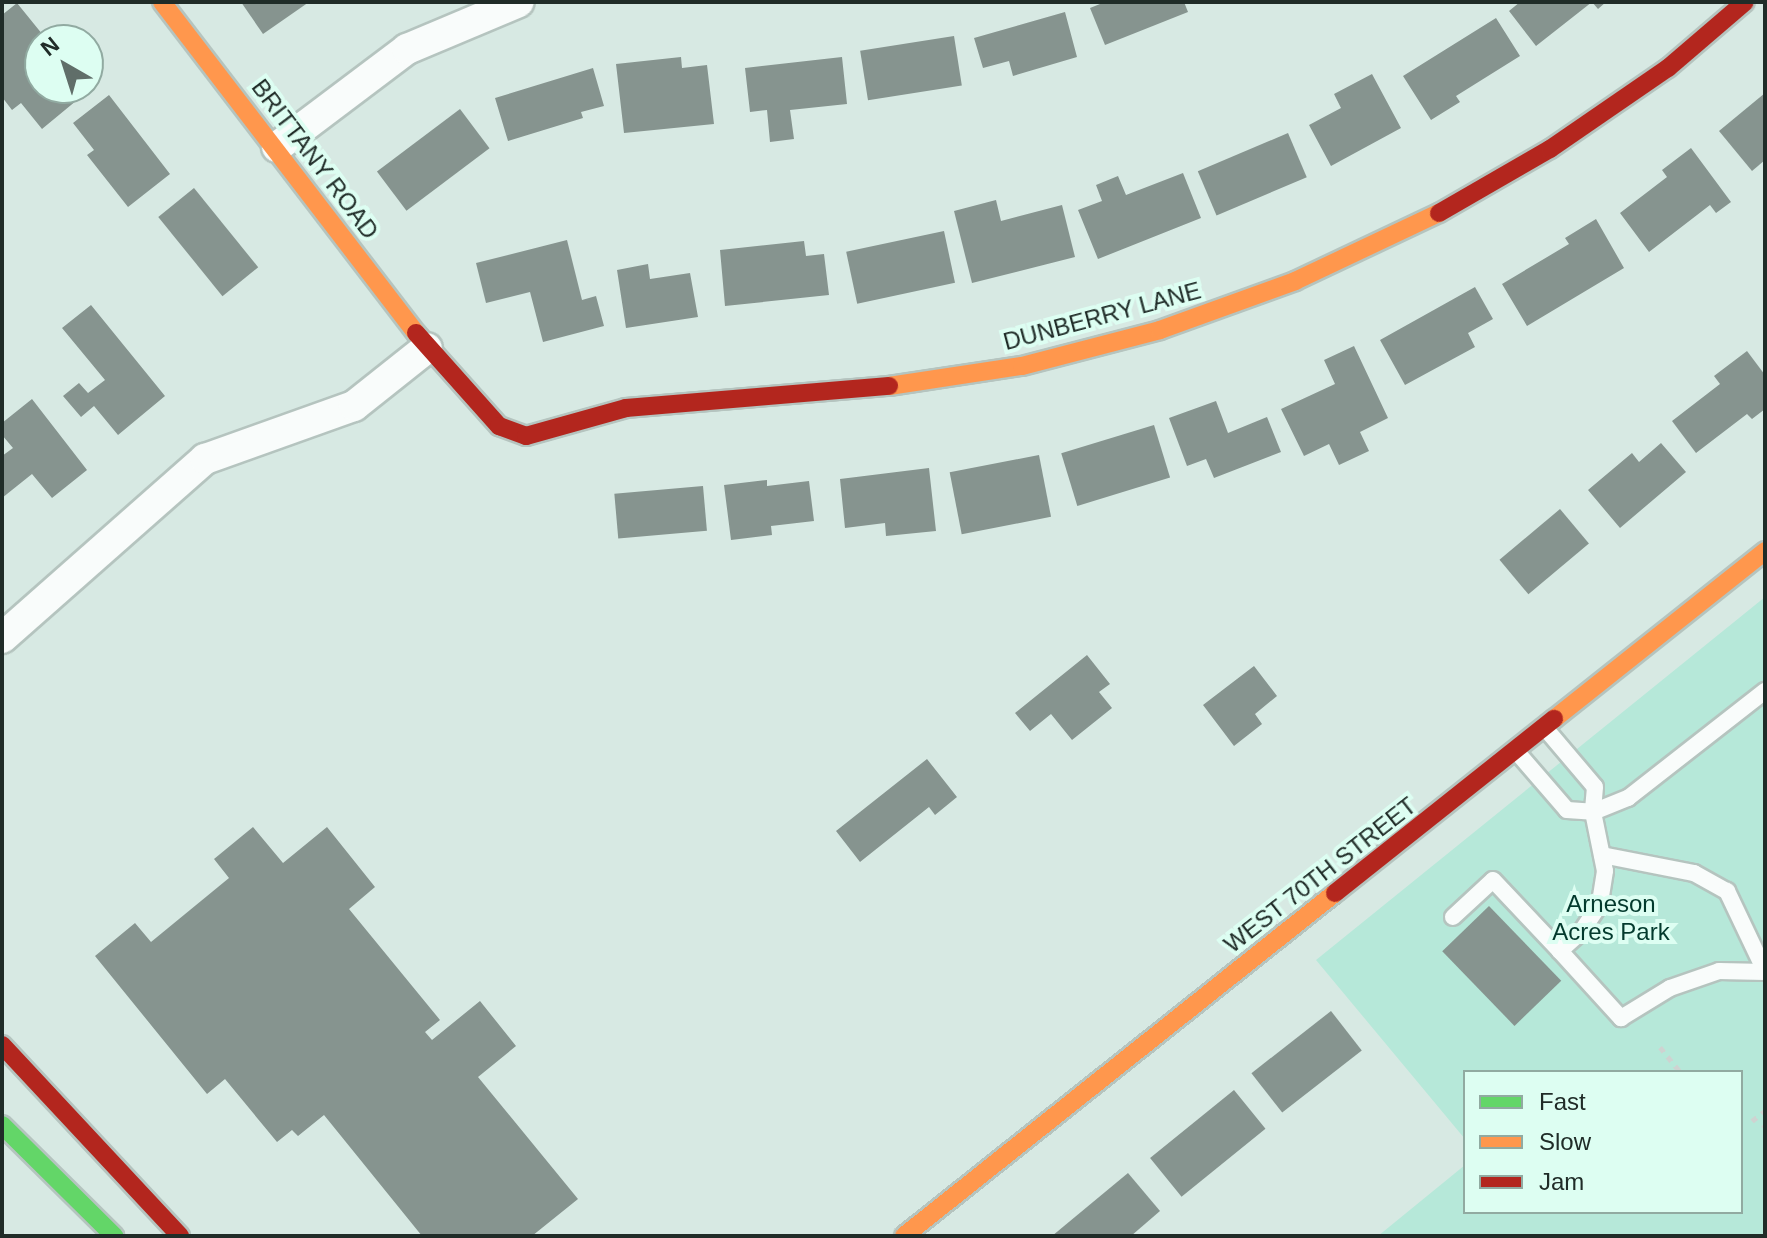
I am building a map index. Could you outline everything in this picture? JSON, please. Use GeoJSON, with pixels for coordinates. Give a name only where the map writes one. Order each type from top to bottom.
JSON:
{"type":"FeatureCollection","features":[{"type":"Feature","properties":{"kind":"main road","name":"BRITTANY ROAD"},"geometry":{"type":"LineString","coordinates":[[162,2],[277,147],[427,348]]}},
{"type":"Feature","properties":{"kind":"main road","name":"DUNBERRY LANE"},"geometry":{"type":"LineString","coordinates":[[427,348],[499,426],[526,436],[626,408],[879,388],[1022,366],[1160,330],[1295,281],[1426,220],[1563,140],[1668,68],[1745,2]]}},
{"type":"Feature","properties":{"kind":"main road","name":"WEST 70TH STREET"},"geometry":{"type":"LineString","coordinates":[[904,1236],[1765,551]]}},
{"type":"Feature","properties":{"kind":"main road"},"geometry":{"type":"LineString","coordinates":[[2,1045],[180,1236]]}},
{"type":"Feature","properties":{"kind":"main road"},"geometry":{"type":"LineString","coordinates":[[2,1125],[114,1236]]}},
{"type":"Feature","properties":{"kind":"street"},"geometry":{"type":"LineString","coordinates":[[277,147],[407,49],[519,2]]}},
{"type":"Feature","properties":{"kind":"street"},"geometry":{"type":"LineString","coordinates":[[2,638],[205,459],[354,406],[427,348]]}},
{"type":"Feature","properties":{"kind":"lane"},"geometry":{"type":"LineString","coordinates":[[1516,751],[1567,810],[1593,812],[1628,798],[1765,691]]}},
{"type":"Feature","properties":{"kind":"lane"},"geometry":{"type":"LineString","coordinates":[[1545,728],[1595,787],[1593,812],[1602,855],[1600,904],[1582,931],[1560,951]]}},
{"type":"Feature","properties":{"kind":"lane"},"geometry":{"type":"LineString","coordinates":[[1453,917],[1493,880],[1621,1018],[1670,988],[1719,971],[1765,971],[1727,891],[1694,873],[1602,855]]}},
{"type":"Feature","properties":{"kind":"path"},"geometry":{"type":"LineString","coordinates":[[1660,1047],[1678,1070]]}},
{"type":"Feature","properties":{"kind":"path"},"geometry":{"type":"LineString","coordinates":[[1752,1121],[1765,1111]]}},
{"type":"Feature","properties":{"kind":"green space","name":"Arneson Acres Park"},"geometry":{"type":"Polygon","coordinates":[[[1765,597],[1765,1236],[1378,1236],[1463,1167],[1463,1214],[1743,1214],[1743,1070],[1463,1070],[1463,1137],[1316,960],[1765,597]]]}},
{"type":"Feature","properties":{"kind":"building"},"geometry":{"type":"Polygon","coordinates":[[[241,2],[309,2],[263,34],[241,2]]]}},
{"type":"Feature","properties":{"kind":"building"},"geometry":{"type":"Polygon","coordinates":[[[1105,2],[1184,2],[1188,12],[1105,45],[1090,8],[1105,2]]]}},
{"type":"Feature","properties":{"kind":"building"},"geometry":{"type":"Polygon","coordinates":[[[1520,2],[1592,2],[1536,46],[1509,11],[1520,2]]]}},
{"type":"Feature","properties":{"kind":"building"},"geometry":{"type":"Polygon","coordinates":[[[1592,2],[1606,2],[1598,9],[1592,2]]]}},
{"type":"Feature","properties":{"kind":"building"},"geometry":{"type":"Polygon","coordinates":[[[17,3],[34,24],[24,24],[24,104],[72,104],[42,129],[21,103],[12,110],[2,97],[2,15],[17,3]]]}},
{"type":"Feature","properties":{"kind":"building"},"geometry":{"type":"Polygon","coordinates":[[[1065,12],[1077,57],[1013,76],[1009,61],[983,68],[974,38],[1065,12]]]}},
{"type":"Feature","properties":{"kind":"building"},"geometry":{"type":"Polygon","coordinates":[[[1496,18],[1520,56],[1456,96],[1460,102],[1431,120],[1403,76],[1496,18]]]}},
{"type":"Feature","properties":{"kind":"building"},"geometry":{"type":"Polygon","coordinates":[[[954,36],[962,85],[868,100],[860,51],[954,36]]]}},
{"type":"Feature","properties":{"kind":"building"},"geometry":{"type":"Polygon","coordinates":[[[681,57],[682,68],[707,65],[714,124],[624,133],[616,64],[681,57]]]}},
{"type":"Feature","properties":{"kind":"building"},"geometry":{"type":"Polygon","coordinates":[[[842,57],[847,104],[790,110],[794,139],[770,142],[767,110],[750,112],[745,68],[842,57]]]}},
{"type":"Feature","properties":{"kind":"building"},"geometry":{"type":"Polygon","coordinates":[[[593,68],[604,106],[581,112],[583,118],[508,141],[495,98],[593,68]]]}},
{"type":"Feature","properties":{"kind":"building"},"geometry":{"type":"Polygon","coordinates":[[[1372,74],[1401,128],[1331,166],[1309,125],[1341,108],[1334,94],[1372,74]]]}},
{"type":"Feature","properties":{"kind":"building"},"geometry":{"type":"Polygon","coordinates":[[[1765,93],[1765,160],[1752,171],[1719,131],[1765,93]]]}},
{"type":"Feature","properties":{"kind":"building"},"geometry":{"type":"Polygon","coordinates":[[[109,95],[170,174],[128,207],[87,155],[94,150],[73,123],[97,104],[104,104],[104,99],[109,95]]]}},
{"type":"Feature","properties":{"kind":"building"},"geometry":{"type":"Polygon","coordinates":[[[460,109],[489,148],[406,211],[377,172],[460,109]]]}},
{"type":"Feature","properties":{"kind":"building"},"geometry":{"type":"Polygon","coordinates":[[[1288,133],[1307,177],[1217,215],[1198,171],[1288,133]]]}},
{"type":"Feature","properties":{"kind":"building"},"geometry":{"type":"Polygon","coordinates":[[[1691,148],[1731,202],[1716,213],[1710,205],[1649,252],[1620,213],[1667,177],[1662,170],[1691,148]]]}},
{"type":"Feature","properties":{"kind":"building"},"geometry":{"type":"Polygon","coordinates":[[[1183,173],[1201,218],[1098,259],[1078,210],[1102,201],[1096,185],[1118,176],[1126,195],[1183,173]]]}},
{"type":"Feature","properties":{"kind":"building"},"geometry":{"type":"Polygon","coordinates":[[[194,188],[258,267],[222,296],[158,217],[194,188]]]}},
{"type":"Feature","properties":{"kind":"building"},"geometry":{"type":"Polygon","coordinates":[[[996,200],[1001,221],[1062,205],[1075,257],[972,283],[954,211],[996,200]]]}},
{"type":"Feature","properties":{"kind":"building"},"geometry":{"type":"Polygon","coordinates":[[[1596,219],[1624,268],[1527,326],[1502,284],[1569,244],[1565,238],[1596,219]]]}},
{"type":"Feature","properties":{"kind":"building"},"geometry":{"type":"Polygon","coordinates":[[[944,231],[955,283],[857,304],[846,252],[944,231]]]}},
{"type":"Feature","properties":{"kind":"building"},"geometry":{"type":"Polygon","coordinates":[[[567,240],[582,300],[596,296],[604,326],[543,342],[530,292],[486,303],[476,263],[567,240]]]}},
{"type":"Feature","properties":{"kind":"building"},"geometry":{"type":"Polygon","coordinates":[[[804,241],[806,256],[824,254],[829,295],[725,306],[720,250],[804,241]]]}},
{"type":"Feature","properties":{"kind":"building"},"geometry":{"type":"Polygon","coordinates":[[[648,264],[650,279],[690,273],[698,317],[626,328],[617,270],[648,264]]]}},
{"type":"Feature","properties":{"kind":"building"},"geometry":{"type":"Polygon","coordinates":[[[1475,287],[1493,319],[1468,333],[1475,347],[1405,385],[1380,340],[1475,287]]]}},
{"type":"Feature","properties":{"kind":"building"},"geometry":{"type":"Polygon","coordinates":[[[91,305],[165,396],[118,435],[94,406],[81,417],[63,396],[79,383],[88,393],[105,380],[62,328],[91,305]]]}},
{"type":"Feature","properties":{"kind":"building"},"geometry":{"type":"Polygon","coordinates":[[[1354,346],[1388,418],[1360,432],[1369,451],[1339,465],[1329,444],[1304,456],[1281,409],[1335,384],[1324,360],[1354,346]]]}},
{"type":"Feature","properties":{"kind":"building"},"geometry":{"type":"Polygon","coordinates":[[[1747,351],[1765,375],[1765,409],[1752,419],[1747,414],[1696,453],[1672,421],[1720,384],[1714,376],[1747,351]]]}},
{"type":"Feature","properties":{"kind":"building"},"geometry":{"type":"Polygon","coordinates":[[[32,399],[87,470],[52,498],[32,474],[2,498],[2,456],[13,448],[2,435],[2,423],[32,399]]]}},
{"type":"Feature","properties":{"kind":"building"},"geometry":{"type":"Polygon","coordinates":[[[1216,401],[1228,433],[1267,417],[1281,452],[1214,478],[1206,459],[1187,466],[1169,418],[1216,401]]]}},
{"type":"Feature","properties":{"kind":"building"},"geometry":{"type":"Polygon","coordinates":[[[1154,425],[1170,478],[1077,506],[1061,453],[1154,425]]]}},
{"type":"Feature","properties":{"kind":"building"},"geometry":{"type":"Polygon","coordinates":[[[1661,443],[1686,472],[1620,528],[1588,490],[1632,453],[1639,462],[1661,443]]]}},
{"type":"Feature","properties":{"kind":"building"},"geometry":{"type":"Polygon","coordinates":[[[1039,455],[1051,517],[962,534],[950,472],[1039,455]]]}},
{"type":"Feature","properties":{"kind":"building"},"geometry":{"type":"Polygon","coordinates":[[[929,468],[936,531],[886,536],[885,523],[845,528],[840,479],[929,468]]]}},
{"type":"Feature","properties":{"kind":"building"},"geometry":{"type":"Polygon","coordinates":[[[767,480],[767,486],[809,481],[814,521],[771,526],[772,535],[731,540],[724,485],[767,480]]]}},
{"type":"Feature","properties":{"kind":"building"},"geometry":{"type":"Polygon","coordinates":[[[703,486],[707,531],[618,539],[614,494],[703,486]]]}},
{"type":"Feature","properties":{"kind":"building"},"geometry":{"type":"Polygon","coordinates":[[[1560,509],[1589,543],[1528,594],[1499,560],[1560,509]]]}},
{"type":"Feature","properties":{"kind":"building"},"geometry":{"type":"Polygon","coordinates":[[[1087,655],[1110,684],[1099,692],[1112,708],[1072,740],[1051,714],[1030,731],[1015,713],[1087,655]]]}},
{"type":"Feature","properties":{"kind":"building"},"geometry":{"type":"Polygon","coordinates":[[[1254,666],[1277,696],[1255,714],[1262,724],[1234,746],[1203,705],[1254,666]]]}},
{"type":"Feature","properties":{"kind":"building"},"geometry":{"type":"Polygon","coordinates":[[[927,759],[957,797],[935,815],[929,807],[860,862],[836,831],[927,759]]]}},
{"type":"Feature","properties":{"kind":"building"},"geometry":{"type":"Polygon","coordinates":[[[253,827],[283,863],[327,827],[375,887],[349,909],[440,1020],[425,1032],[432,1040],[480,1001],[516,1046],[478,1077],[578,1199],[532,1236],[422,1236],[324,1115],[298,1136],[292,1130],[277,1142],[225,1079],[207,1094],[95,956],[135,923],[151,942],[229,878],[214,859],[253,827]]]}},
{"type":"Feature","properties":{"kind":"building"},"geometry":{"type":"Polygon","coordinates":[[[1489,906],[1561,981],[1514,1026],[1442,951],[1489,906]]]}},
{"type":"Feature","properties":{"kind":"building"},"geometry":{"type":"Polygon","coordinates":[[[1331,1011],[1362,1050],[1282,1113],[1251,1073],[1331,1011]]]}},
{"type":"Feature","properties":{"kind":"building"},"geometry":{"type":"Polygon","coordinates":[[[1234,1090],[1265,1129],[1182,1197],[1150,1158],[1234,1090]]]}},
{"type":"Feature","properties":{"kind":"building"},"geometry":{"type":"Polygon","coordinates":[[[1128,1173],[1160,1211],[1131,1236],[1052,1236],[1128,1173]]]}},
{"type":"Feature","properties":{"kind":"traffic: fast"},"geometry":{"type":"LineString","coordinates":[[2,1125],[114,1236]]}},
{"type":"Feature","properties":{"kind":"traffic: slow"},"geometry":{"type":"LineString","coordinates":[[162,2],[416,333]]}},
{"type":"Feature","properties":{"kind":"traffic: slow"},"geometry":{"type":"LineString","coordinates":[[889,386],[1022,366],[1160,330],[1295,281],[1439,213]]}},
{"type":"Feature","properties":{"kind":"traffic: slow"},"geometry":{"type":"LineString","coordinates":[[1554,719],[1765,551]]}},
{"type":"Feature","properties":{"kind":"traffic: slow"},"geometry":{"type":"LineString","coordinates":[[904,1236],[1335,893]]}},
{"type":"Feature","properties":{"kind":"traffic: jam"},"geometry":{"type":"LineString","coordinates":[[1439,213],[1550,149],[1668,68],[1745,2]]}},
{"type":"Feature","properties":{"kind":"traffic: jam"},"geometry":{"type":"LineString","coordinates":[[416,333],[499,426],[526,436],[626,408],[889,386]]}},
{"type":"Feature","properties":{"kind":"traffic: jam"},"geometry":{"type":"LineString","coordinates":[[1335,893],[1554,719]]}},
{"type":"Feature","properties":{"kind":"traffic: jam"},"geometry":{"type":"LineString","coordinates":[[2,1045],[180,1236]]}}]}
